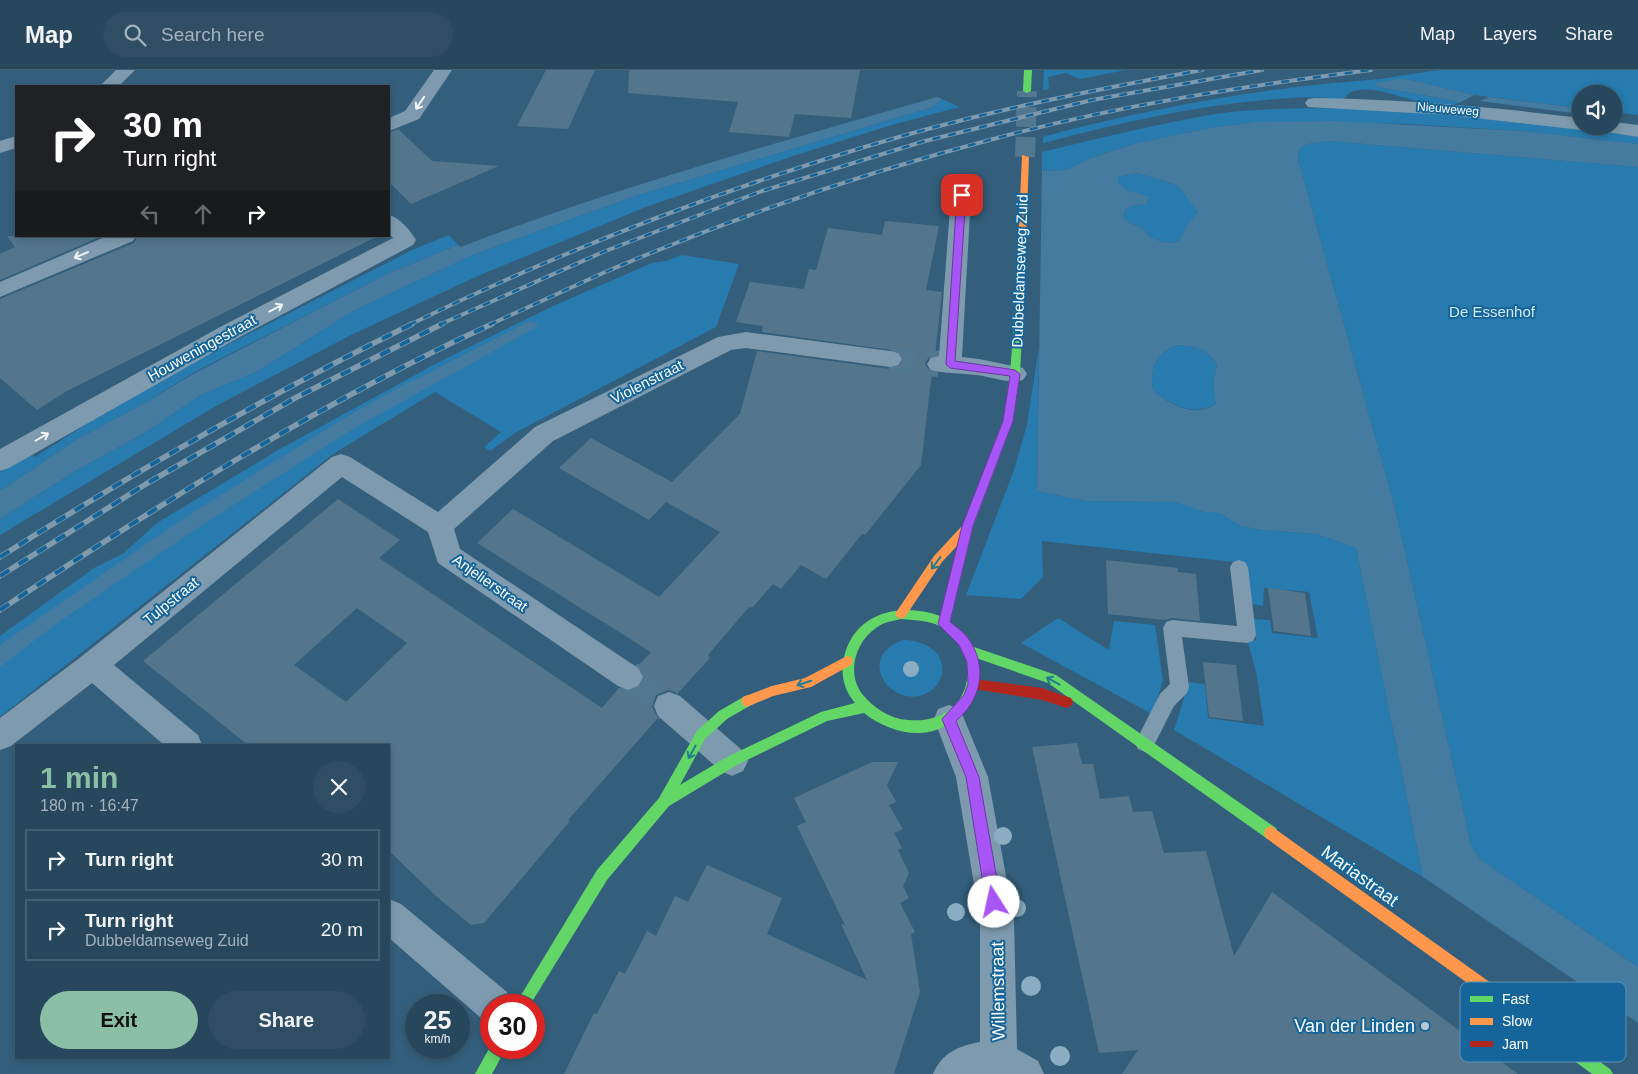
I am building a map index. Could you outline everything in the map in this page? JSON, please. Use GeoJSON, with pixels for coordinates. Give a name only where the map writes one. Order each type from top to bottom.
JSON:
{"type":"FeatureCollection","features":[{"type":"Feature","properties":{"kind":"street"},"geometry":{"type":"LineString","coordinates":[[110,85],[126,70]]}},
{"type":"Feature","properties":{"kind":"street"},"geometry":{"type":"LineString","coordinates":[[390,125],[412,116],[443,70]]}},
{"type":"Feature","properties":{"kind":"street"},"geometry":{"type":"LineString","coordinates":[[1027,91],[1028,70]]}},
{"type":"Feature","properties":{"kind":"street","name":"Nieuweweg"},"geometry":{"type":"LineString","coordinates":[[1314,103],[1379,104],[1457,110],[1572,123]]}},
{"type":"Feature","properties":{"kind":"street"},"geometry":{"type":"LineString","coordinates":[[1622,129],[1638,131]]}},
{"type":"Feature","properties":{"kind":"street"},"geometry":{"type":"LineString","coordinates":[[0,147],[15,142]]}},
{"type":"Feature","properties":{"kind":"street","name":"Dubbeldamseweg Zuid"},"geometry":{"type":"LineString","coordinates":[[944,624],[968,526],[1008,421],[1015,374],[1025,157]]}},
{"type":"Feature","properties":{"kind":"street"},"geometry":{"type":"LineString","coordinates":[[962,195],[945,364],[1015,374]]}},
{"type":"Feature","properties":{"kind":"street","name":"Houweningestraat"},"geometry":{"type":"LineString","coordinates":[[0,461],[230,332],[406,240],[390,222]]}},
{"type":"Feature","properties":{"kind":"street"},"geometry":{"type":"LineString","coordinates":[[0,290],[124,237]]}},
{"type":"Feature","properties":{"kind":"street","name":"Violenstraat"},"geometry":{"type":"LineString","coordinates":[[440,526],[544,434],[726,343],[746,340],[890,359]]}},
{"type":"Feature","properties":{"kind":"street","name":"Tulpstraat"},"geometry":{"type":"LineString","coordinates":[[0,736],[92,665],[341,464],[440,526]]}},
{"type":"Feature","properties":{"kind":"street","name":"Anjelierstraat"},"geometry":{"type":"LineString","coordinates":[[440,526],[448,555],[628,677]]}},
{"type":"Feature","properties":{"kind":"street","name":"Dubbeldamseweg Zuid"},"geometry":{"type":"LineString","coordinates":[[901,614],[938,559],[968,526]]}},
{"type":"Feature","properties":{"kind":"street"},"geometry":{"type":"LineString","coordinates":[[901,614],[930,618],[944,624],[955,632],[970,651],[973,662],[974,684],[964,704],[949,719],[927,727],[905,727],[882,720],[864,707],[853,693],[848,677],[847,661],[857,638],[869,626],[883,618],[901,614]]}},
{"type":"Feature","properties":{"kind":"street","name":"Mariastraat"},"geometry":{"type":"LineString","coordinates":[[970,651],[1052,679],[1092,710],[1146,743],[1477,982]]}},
{"type":"Feature","properties":{"kind":"street"},"geometry":{"type":"LineString","coordinates":[[529,994],[602,875],[664,802],[701,735],[723,715],[746,702],[772,691],[807,682],[847,661]]}},
{"type":"Feature","properties":{"kind":"street"},"geometry":{"type":"LineString","coordinates":[[92,665],[186,744]]}},
{"type":"Feature","properties":{"kind":"street","name":"Mariastraat"},"geometry":{"type":"LineString","coordinates":[[974,684],[1042,694],[1092,710]]}},
{"type":"Feature","properties":{"kind":"street"},"geometry":{"type":"LineString","coordinates":[[669,706],[732,761]]}},
{"type":"Feature","properties":{"kind":"street"},"geometry":{"type":"LineString","coordinates":[[664,802],[732,761],[825,716],[864,707]]}},
{"type":"Feature","properties":{"kind":"street","name":"Willemstraat"},"geometry":{"type":"LineString","coordinates":[[949,719],[972,777],[996,920],[1012,1067]]}},
{"type":"Feature","properties":{"kind":"street"},"geometry":{"type":"LineString","coordinates":[[390,917],[481,994]]}},
{"type":"Feature","properties":{"kind":"street"},"geometry":{"type":"LineString","coordinates":[[483,1074],[492,1059]]}},
{"type":"Feature","properties":{"kind":"street"},"geometry":{"type":"LineString","coordinates":[[952,1074],[959,1067],[978,1060],[1012,1067]]}},
{"type":"Feature","properties":{"kind":"street","name":"Mariastraat"},"geometry":{"type":"LineString","coordinates":[[1587,1062],[1604,1074]]}},
{"type":"Feature","properties":{"kind":"lane"},"geometry":{"type":"LineString","coordinates":[[1146,743],[1166,700],[1180,686],[1172,628],[1247,635],[1239,567]]}},
{"type":"Feature","properties":{"kind":"green space"},"geometry":{"type":"Polygon","coordinates":[[[1044,70],[1126,70],[1080,79],[1066,73],[1048,77],[1049,89],[1043,90],[1044,70]]]}},
{"type":"Feature","properties":{"kind":"green space"},"geometry":{"type":"Polygon","coordinates":[[[1441,70],[1638,70],[1638,115],[1622,113],[1622,85],[1572,85],[1572,107],[1474,95],[1411,80],[1378,87],[1461,102],[1448,105],[1434,105],[1376,90],[1363,90],[1350,93],[1343,99],[1297,97],[1228,104],[1165,114],[1043,143],[1043,137],[1050,135],[1186,104],[1289,88],[1380,79],[1441,70]]]}},
{"type":"Feature","properties":{"kind":"green space"},"geometry":{"type":"Polygon","coordinates":[[[942,99],[960,107],[895,124],[793,156],[646,207],[480,275],[351,335],[216,406],[0,535],[0,519],[77,470],[145,433],[199,396],[258,371],[353,311],[475,254],[635,196],[933,107],[942,99]]]}},
{"type":"Feature","properties":{"kind":"green space"},"geometry":{"type":"Polygon","coordinates":[[[1318,108],[1438,114],[1572,128],[1572,135],[1622,134],[1638,136],[1638,144],[1521,131],[1407,124],[1254,122],[1209,128],[1137,143],[1088,159],[1067,170],[1042,171],[1042,152],[1128,131],[1193,118],[1228,112],[1318,108]]]}},
{"type":"Feature","properties":{"kind":"green space","name":"De Essenhof"},"geometry":{"type":"Polygon","coordinates":[[[1329,141],[1638,167],[1638,967],[1481,860],[1471,845],[1396,512],[1298,159],[1300,148],[1308,144],[1329,141]]]}},
{"type":"Feature","properties":{"kind":"green space"},"geometry":{"type":"Polygon","coordinates":[[[1137,173],[1174,184],[1180,188],[1199,213],[1187,225],[1179,242],[1165,243],[1150,237],[1142,228],[1131,224],[1124,218],[1125,210],[1134,205],[1147,204],[1149,198],[1127,190],[1118,184],[1118,177],[1137,173]]]}},
{"type":"Feature","properties":{"kind":"green space"},"geometry":{"type":"Polygon","coordinates":[[[449,235],[458,245],[389,273],[193,373],[143,404],[76,440],[0,491],[0,472],[29,453],[35,457],[96,418],[112,410],[118,401],[412,250],[449,235]]]}},
{"type":"Feature","properties":{"kind":"green space"},"geometry":{"type":"Polygon","coordinates":[[[682,255],[739,264],[716,327],[515,433],[490,451],[484,447],[501,432],[435,392],[333,454],[0,717],[0,636],[94,568],[124,553],[157,523],[280,449],[439,362],[553,306],[652,263],[666,261],[682,255]]]}},
{"type":"Feature","properties":{"kind":"green space"},"geometry":{"type":"Polygon","coordinates":[[[1179,345],[1201,349],[1217,365],[1213,383],[1216,404],[1199,410],[1191,410],[1175,405],[1153,390],[1152,375],[1156,362],[1165,351],[1179,345]]]}},
{"type":"Feature","properties":{"kind":"green space"},"geometry":{"type":"Polygon","coordinates":[[[1039,347],[1037,491],[1085,501],[1175,502],[1220,513],[1240,526],[1262,530],[1316,534],[1356,548],[1423,877],[1174,730],[1189,682],[1205,684],[1208,718],[1264,726],[1257,676],[1248,642],[1256,640],[1252,619],[1270,620],[1272,633],[1318,638],[1309,592],[1264,588],[1263,606],[1251,604],[1243,563],[1042,541],[1043,577],[1021,599],[966,595],[1014,470],[1027,425],[1039,347]]]}},
{"type":"Feature","properties":{"kind":"green space"},"geometry":{"type":"Polygon","coordinates":[[[1058,618],[1109,650],[1114,621],[1155,625],[1163,681],[1152,714],[1021,643],[1058,618]]]}},
{"type":"Feature","properties":{"kind":"green space"},"geometry":{"type":"Polygon","coordinates":[[[903,640],[924,644],[936,652],[940,658],[942,673],[940,680],[935,687],[922,695],[908,696],[896,692],[886,683],[880,672],[880,660],[887,649],[903,640]]]}},
{"type":"Feature","properties":{"kind":"shaded area"},"geometry":{"type":"Polygon","coordinates":[[[1398,79],[1411,80],[1474,95],[1461,102],[1378,87],[1375,83],[1398,79]]]}},
{"type":"Feature","properties":{"kind":"shaded area"},"geometry":{"type":"Polygon","coordinates":[[[937,97],[942,99],[933,107],[635,196],[475,254],[353,311],[258,371],[199,396],[145,433],[77,470],[0,519],[0,491],[76,440],[143,404],[193,374],[389,273],[458,245],[461,247],[519,225],[638,185],[937,97]]]}},
{"type":"Feature","properties":{"kind":"shaded area"},"geometry":{"type":"Polygon","coordinates":[[[1489,97],[1572,107],[1572,113],[1480,101],[1489,97]]]}},
{"type":"Feature","properties":{"kind":"shaded area"},"geometry":{"type":"Polygon","coordinates":[[[1335,121],[1521,131],[1638,144],[1638,167],[1329,141],[1308,144],[1300,148],[1298,159],[1396,512],[1471,845],[1481,860],[1638,967],[1638,1023],[1626,1015],[1626,982],[1578,982],[1423,877],[1356,548],[1316,534],[1262,530],[1240,526],[1220,513],[1205,512],[1175,502],[1085,501],[1037,491],[1042,171],[1067,170],[1088,159],[1137,143],[1209,128],[1254,122],[1335,121]],[[1137,173],[1118,177],[1118,183],[1127,190],[1149,197],[1147,204],[1134,205],[1125,210],[1124,218],[1131,224],[1142,228],[1150,237],[1165,243],[1179,242],[1187,225],[1198,213],[1180,188],[1174,184],[1137,173]],[[1179,345],[1165,351],[1160,356],[1152,375],[1153,390],[1175,405],[1191,410],[1199,410],[1216,404],[1213,383],[1217,365],[1201,349],[1179,345]]]}},
{"type":"Feature","properties":{"kind":"shaded area"},"geometry":{"type":"Polygon","coordinates":[[[529,321],[538,324],[537,327],[353,429],[193,531],[56,624],[0,667],[0,645],[181,520],[344,418],[405,384],[529,321]]]}},
{"type":"Feature","properties":{"kind":"building"},"geometry":{"type":"Polygon","coordinates":[[[546,70],[595,70],[568,129],[517,126],[546,70]]]}},
{"type":"Feature","properties":{"kind":"building"},"geometry":{"type":"Polygon","coordinates":[[[629,70],[860,70],[851,118],[795,114],[789,137],[729,132],[738,102],[628,93],[629,70]]]}},
{"type":"Feature","properties":{"kind":"building"},"geometry":{"type":"Polygon","coordinates":[[[398,129],[432,161],[499,166],[411,204],[390,183],[390,133],[398,129]]]}},
{"type":"Feature","properties":{"kind":"building"},"geometry":{"type":"Polygon","coordinates":[[[885,221],[939,226],[926,290],[942,292],[935,355],[929,357],[925,363],[929,371],[932,372],[921,465],[865,535],[862,534],[826,579],[801,565],[781,589],[773,584],[752,608],[749,607],[708,655],[710,658],[678,693],[668,690],[656,695],[652,707],[658,718],[568,820],[570,821],[484,923],[471,925],[436,896],[390,852],[390,744],[247,744],[143,661],[338,499],[400,540],[379,558],[602,708],[619,688],[629,692],[639,688],[645,676],[638,666],[651,652],[477,543],[513,509],[659,597],[720,532],[666,502],[649,520],[559,468],[591,438],[672,482],[740,414],[757,351],[890,369],[900,366],[904,358],[898,351],[762,332],[763,326],[736,322],[750,282],[804,289],[809,269],[816,270],[828,228],[882,235],[885,221]],[[357,608],[294,665],[346,702],[407,643],[357,608]]]}},
{"type":"Feature","properties":{"kind":"building"},"geometry":{"type":"Polygon","coordinates":[[[7,236],[100,237],[0,280],[0,254],[15,247],[7,236]]]}},
{"type":"Feature","properties":{"kind":"building"},"geometry":{"type":"Polygon","coordinates":[[[137,237],[376,237],[67,391],[37,410],[0,378],[0,299],[134,243],[137,237]]]}},
{"type":"Feature","properties":{"kind":"building"},"geometry":{"type":"Polygon","coordinates":[[[1106,560],[1178,568],[1178,572],[1196,574],[1200,621],[1172,618],[1165,620],[1108,614],[1106,560]]]}},
{"type":"Feature","properties":{"kind":"building"},"geometry":{"type":"Polygon","coordinates":[[[1268,588],[1305,593],[1311,636],[1274,631],[1268,588]]]}},
{"type":"Feature","properties":{"kind":"building"},"geometry":{"type":"Polygon","coordinates":[[[1203,662],[1236,665],[1243,721],[1209,717],[1203,662]]]}},
{"type":"Feature","properties":{"kind":"building"},"geometry":{"type":"Polygon","coordinates":[[[1077,743],[1082,764],[1093,764],[1100,799],[1129,796],[1133,812],[1152,811],[1164,853],[1206,851],[1234,956],[1272,892],[1460,1031],[1460,1062],[1502,1062],[1518,1074],[1122,1074],[1138,1050],[1099,1053],[1032,747],[1077,743]]]}},
{"type":"Feature","properties":{"kind":"building"},"geometry":{"type":"Polygon","coordinates":[[[872,762],[898,762],[887,785],[896,802],[889,805],[903,829],[894,833],[902,848],[898,850],[909,873],[903,886],[909,898],[900,903],[915,932],[911,934],[920,992],[894,1074],[564,1074],[594,1013],[597,1014],[619,971],[625,974],[647,931],[656,936],[675,896],[688,902],[707,865],[782,898],[767,934],[867,980],[841,924],[845,925],[797,826],[806,822],[794,798],[872,762]]]}},
{"type":"Feature","properties":{"kind":"tunnel"},"geometry":{"type":"LineString","coordinates":[[1025,157],[1027,91]]}},
{"type":"Feature","properties":{"kind":"tunnel"},"geometry":{"type":"LineString","coordinates":[[890,359],[939,364]]}},
{"type":"Feature","properties":{"kind":"tunnel"},"geometry":{"type":"LineString","coordinates":[[628,677],[669,706]]}},
{"type":"Feature","properties":{"kind":"railway"},"geometry":{"type":"LineString","coordinates":[[409,325],[494,285],[625,230],[806,165],[979,116],[1202,70]]}},
{"type":"Feature","properties":{"kind":"railway"},"geometry":{"type":"LineString","coordinates":[[439,325],[603,252],[762,191],[925,141],[1092,100],[1262,70]]}},
{"type":"Feature","properties":{"kind":"railway"},"geometry":{"type":"LineString","coordinates":[[489,325],[651,253],[749,215],[897,166],[1043,126],[1136,106],[1230,90],[1371,70]]}},
{"type":"Feature","properties":{"kind":"railway"},"geometry":{"type":"LineString","coordinates":[[0,557],[203,435],[307,378],[412,324]]}},
{"type":"Feature","properties":{"kind":"railway"},"geometry":{"type":"LineString","coordinates":[[0,576],[146,484],[295,398],[442,324]]}},
{"type":"Feature","properties":{"kind":"railway"},"geometry":{"type":"LineString","coordinates":[[0,610],[119,532],[240,457],[364,387],[492,324]]}},
{"type":"Feature","properties":{"kind":"traffic: fast"},"geometry":{"type":"LineString","coordinates":[[1027,91],[1028,70]]}},
{"type":"Feature","properties":{"kind":"traffic: fast"},"geometry":{"type":"LineString","coordinates":[[944,624],[968,527],[1008,421],[1015,374],[1020,293]]}},
{"type":"Feature","properties":{"kind":"traffic: fast"},"geometry":{"type":"LineString","coordinates":[[901,614],[918,615],[940,621],[955,632],[969,654],[973,678],[966,702],[953,715],[934,724],[919,727],[904,726],[889,722],[875,715],[855,694],[849,681],[848,666],[852,650],[860,636],[875,622],[901,614]]}},
{"type":"Feature","properties":{"kind":"traffic: fast"},"geometry":{"type":"LineString","coordinates":[[970,651],[1052,679],[1271,833]]}},
{"type":"Feature","properties":{"kind":"traffic: fast"},"geometry":{"type":"LineString","coordinates":[[529,994],[602,875],[664,802],[701,735],[723,715],[747,701]]}},
{"type":"Feature","properties":{"kind":"traffic: fast"},"geometry":{"type":"LineString","coordinates":[[666,801],[732,761],[825,716],[864,707]]}},
{"type":"Feature","properties":{"kind":"traffic: fast"},"geometry":{"type":"LineString","coordinates":[[483,1074],[492,1059]]}},
{"type":"Feature","properties":{"kind":"traffic: fast"},"geometry":{"type":"LineString","coordinates":[[1588,1062],[1605,1074]]}},
{"type":"Feature","properties":{"kind":"traffic: slow"},"geometry":{"type":"LineString","coordinates":[[1020,293],[1025,157]]}},
{"type":"Feature","properties":{"kind":"traffic: slow"},"geometry":{"type":"LineString","coordinates":[[901,614],[938,559],[965,530]]}},
{"type":"Feature","properties":{"kind":"traffic: slow"},"geometry":{"type":"LineString","coordinates":[[747,701],[772,691],[807,683],[847,661]]}},
{"type":"Feature","properties":{"kind":"traffic: slow"},"geometry":{"type":"LineString","coordinates":[[1271,833],[1478,982]]}},
{"type":"Feature","properties":{"kind":"traffic: jam"},"geometry":{"type":"LineString","coordinates":[[974,684],[1042,694],[1067,702]]}},
{"type":"Feature","properties":{"kind":"place","name":"Van der Linden"},"geometry":{"type":"Point","coordinates":[1425,1026]}},
{"type":"Feature","properties":{"kind":"route"},"geometry":{"type":"LineString","coordinates":[[962,195],[950,364],[1015,374],[1008,421],[968,526],[944,624],[955,632],[970,651],[975,673],[974,684],[969,698],[949,719],[972,777],[994,902]]}}]}
